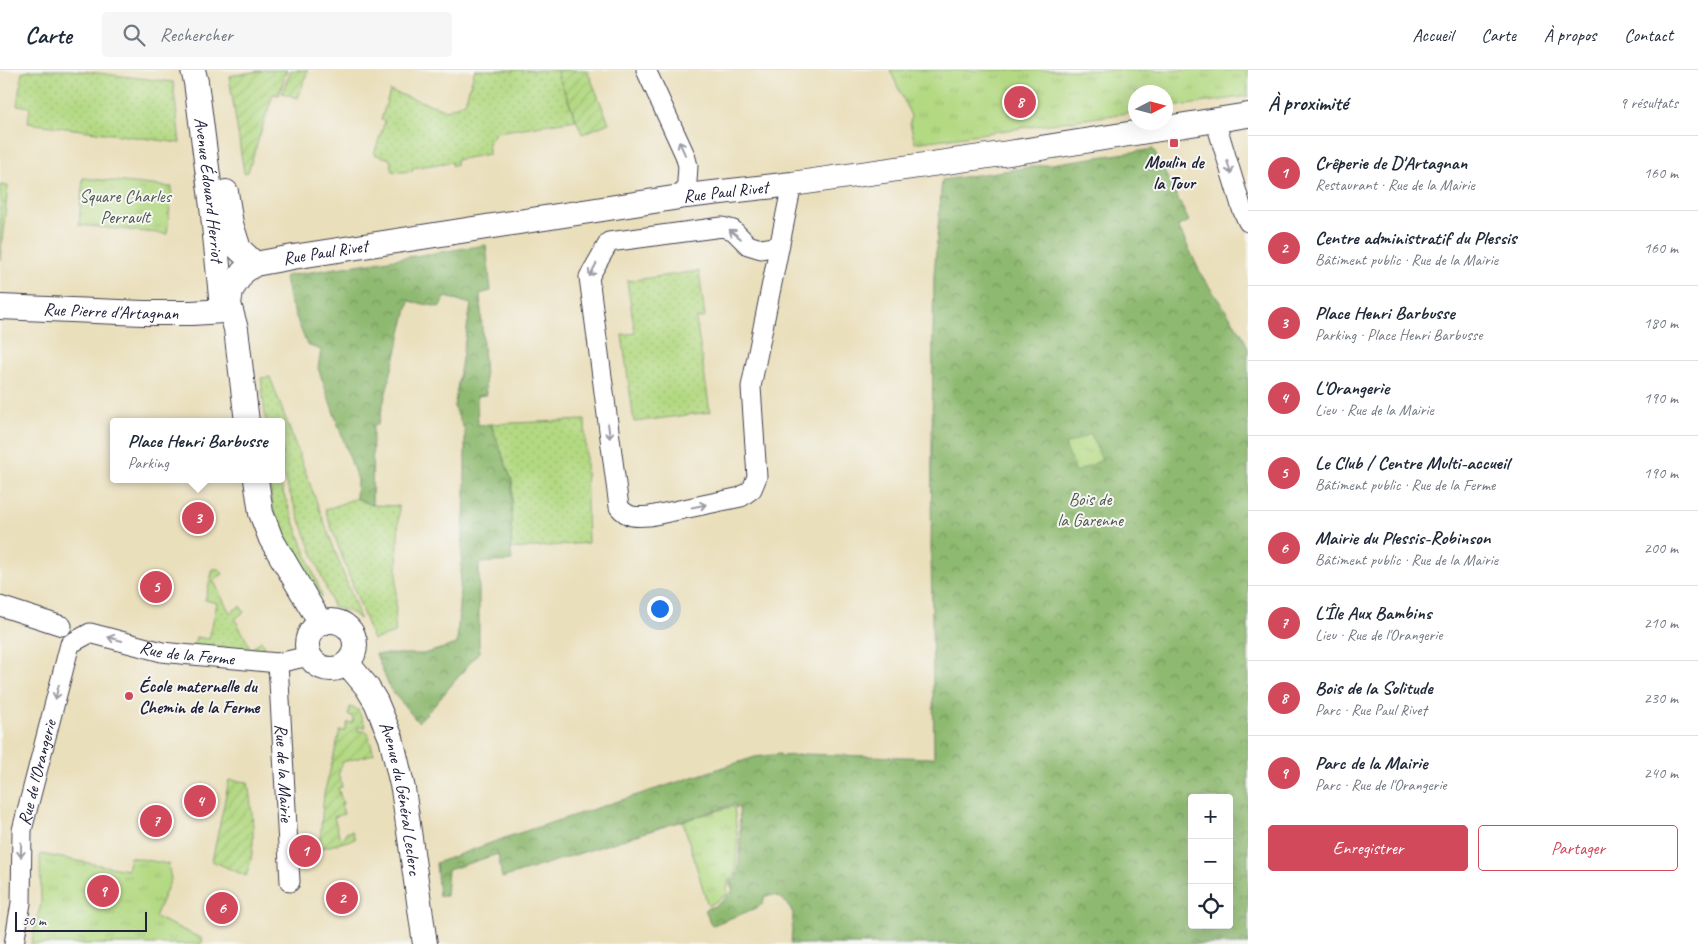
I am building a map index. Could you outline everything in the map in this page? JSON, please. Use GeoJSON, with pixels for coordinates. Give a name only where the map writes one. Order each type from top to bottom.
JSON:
{"type":"FeatureCollection","features":[{"type":"Feature","properties":{"kind":"street","name":"Avenue Édouard Herriot"},"geometry":{"type":"LineString","coordinates":[[193,70],[226,308],[236,329],[247,418]]}},
{"type":"Feature","properties":{"kind":"street","name":"Avenue Édouard Herriot"},"geometry":{"type":"LineString","coordinates":[[208,70],[231,224],[240,250],[255,264]]}},
{"type":"Feature","properties":{"kind":"street"},"geometry":{"type":"LineString","coordinates":[[646,70],[685,155],[688,166],[686,196]]}},
{"type":"Feature","properties":{"kind":"street","name":"Rue Paul Rivet"},"geometry":{"type":"LineString","coordinates":[[226,308],[235,281],[243,272],[255,264],[293,256],[686,196],[792,184],[1248,116]]}},
{"type":"Feature","properties":{"kind":"street"},"geometry":{"type":"LineString","coordinates":[[1215,120],[1242,209],[1248,222]]}},
{"type":"Feature","properties":{"kind":"street"},"geometry":{"type":"LineString","coordinates":[[779,246],[761,249],[748,245],[733,230],[722,226],[609,242],[589,277],[618,507],[626,515],[635,518],[650,516],[741,497],[752,489],[757,477],[751,387],[792,184]]}},
{"type":"Feature","properties":{"kind":"street","name":"Rue Pierre d'Artagnan"},"geometry":{"type":"LineString","coordinates":[[0,307],[143,313],[192,313],[226,308]]}},
{"type":"Feature","properties":{"kind":"street"},"geometry":{"type":"LineString","coordinates":[[257,483],[261,513],[271,538],[320,624]]}},
{"type":"Feature","properties":{"kind":"street"},"geometry":{"type":"LineString","coordinates":[[0,606],[62,626]]}},
{"type":"Feature","properties":{"kind":"street"},"geometry":{"type":"LineString","coordinates":[[335,622],[342,624],[352,634],[354,649],[347,663],[340,667],[326,669],[313,662],[309,656],[307,641],[310,633],[320,624],[335,622]]}},
{"type":"Feature","properties":{"kind":"street","name":"Rue de la Ferme"},"geometry":{"type":"LineString","coordinates":[[70,644],[90,633],[162,652],[278,663],[309,656]]}},
{"type":"Feature","properties":{"kind":"street","name":"Rue de l'Orangerie"},"geometry":{"type":"LineString","coordinates":[[14,944],[21,903],[22,830],[70,644]]}},
{"type":"Feature","properties":{"kind":"street","name":"Rue de la Mairie"},"geometry":{"type":"LineString","coordinates":[[278,663],[290,882]]}},
{"type":"Feature","properties":{"kind":"street","name":"Avenue du Général Leclerc"},"geometry":{"type":"LineString","coordinates":[[347,663],[367,687],[376,702],[391,738],[403,789],[425,944]]}},
{"type":"Feature","properties":{"kind":"green space"},"geometry":{"type":"Polygon","coordinates":[[[33,70],[72,70],[173,82],[180,143],[28,123],[30,107],[17,105],[22,73],[33,70]]]}},
{"type":"Feature","properties":{"kind":"green space"},"geometry":{"type":"Polygon","coordinates":[[[265,70],[287,70],[279,95],[273,94],[248,172],[244,173],[229,76],[265,70]]]}},
{"type":"Feature","properties":{"kind":"green space"},"geometry":{"type":"Polygon","coordinates":[[[291,70],[308,70],[298,98],[282,93],[291,70]]]}},
{"type":"Feature","properties":{"kind":"green space"},"geometry":{"type":"Polygon","coordinates":[[[475,70],[556,70],[576,120],[497,132],[488,142],[489,154],[456,160],[456,165],[452,166],[451,162],[412,168],[413,171],[392,171],[390,159],[374,154],[385,121],[381,120],[390,91],[447,110],[465,102],[475,70]]]}},
{"type":"Feature","properties":{"kind":"green space"},"geometry":{"type":"Polygon","coordinates":[[[556,70],[587,70],[609,123],[582,134],[556,70]]]}},
{"type":"Feature","properties":{"kind":"green space"},"geometry":{"type":"Polygon","coordinates":[[[890,70],[1248,70],[1248,96],[1173,107],[1173,85],[1128,85],[1128,113],[915,143],[910,123],[911,116],[890,70]]]}},
{"type":"Feature","properties":{"kind":"green space","name":"Bois de la Garenne"},"geometry":{"type":"Polygon","coordinates":[[[1153,149],[1189,221],[1178,226],[1202,276],[1242,334],[1248,348],[1248,944],[791,944],[793,913],[782,899],[771,895],[765,896],[763,903],[759,907],[713,925],[710,923],[705,909],[721,902],[733,890],[730,886],[730,881],[736,878],[738,869],[740,843],[739,807],[736,808],[735,804],[502,878],[498,854],[448,870],[446,896],[439,896],[436,863],[510,836],[755,757],[803,754],[934,758],[931,550],[934,275],[942,180],[1153,149]]]}},
{"type":"Feature","properties":{"kind":"green space","name":"Square Charles Perrault"},"geometry":{"type":"Polygon","coordinates":[[[83,178],[172,187],[167,234],[79,225],[83,178]]]}},
{"type":"Feature","properties":{"kind":"green space"},"geometry":{"type":"Polygon","coordinates":[[[0,185],[8,186],[0,260],[0,185]]]}},
{"type":"Feature","properties":{"kind":"green space"},"geometry":{"type":"Polygon","coordinates":[[[486,245],[491,291],[480,294],[486,395],[477,396],[478,425],[491,424],[512,481],[512,561],[479,563],[479,652],[418,722],[390,689],[376,654],[423,654],[457,644],[465,497],[465,431],[454,407],[471,304],[446,297],[439,307],[409,301],[378,425],[373,425],[372,505],[356,498],[357,479],[318,368],[321,350],[307,345],[289,299],[285,276],[486,245]]]}},
{"type":"Feature","properties":{"kind":"green space"},"geometry":{"type":"Polygon","coordinates":[[[699,271],[705,317],[696,319],[710,412],[634,422],[622,335],[635,333],[627,281],[699,271]]]}},
{"type":"Feature","properties":{"kind":"green space"},"geometry":{"type":"Polygon","coordinates":[[[270,377],[359,619],[352,613],[333,606],[285,481],[285,418],[265,418],[261,378],[270,377]]]}},
{"type":"Feature","properties":{"kind":"green space"},"geometry":{"type":"Polygon","coordinates":[[[585,420],[588,543],[511,549],[512,481],[491,424],[585,420]]]}},
{"type":"Feature","properties":{"kind":"green space"},"geometry":{"type":"Polygon","coordinates":[[[1091,434],[1102,460],[1076,472],[1065,445],[1091,434]]]}},
{"type":"Feature","properties":{"kind":"green space"},"geometry":{"type":"Polygon","coordinates":[[[270,483],[280,483],[321,597],[293,556],[284,539],[274,511],[270,483]]]}},
{"type":"Feature","properties":{"kind":"green space"},"geometry":{"type":"Polygon","coordinates":[[[356,498],[372,505],[399,506],[395,633],[373,640],[325,510],[356,498]]]}},
{"type":"Feature","properties":{"kind":"green space"},"geometry":{"type":"Polygon","coordinates":[[[213,569],[219,569],[223,574],[213,580],[230,613],[240,606],[244,612],[235,619],[251,649],[261,641],[265,647],[250,656],[245,650],[220,647],[219,652],[193,649],[196,637],[209,639],[217,603],[205,600],[213,569]]]}},
{"type":"Feature","properties":{"kind":"green space"},"geometry":{"type":"Polygon","coordinates":[[[350,707],[358,710],[366,727],[358,727],[358,731],[367,731],[374,754],[342,762],[338,777],[340,777],[342,787],[338,788],[344,814],[334,817],[340,838],[345,837],[345,833],[352,831],[355,839],[319,849],[324,794],[340,731],[345,731],[348,722],[354,721],[352,716],[348,715],[350,707]]]}},
{"type":"Feature","properties":{"kind":"green space"},"geometry":{"type":"Polygon","coordinates":[[[229,780],[248,782],[253,842],[250,865],[246,876],[212,861],[229,780]]]}},
{"type":"Feature","properties":{"kind":"green space"},"geometry":{"type":"Polygon","coordinates":[[[734,806],[738,841],[735,876],[728,880],[727,895],[708,906],[683,821],[734,806]]]}},
{"type":"Feature","properties":{"kind":"green space"},"geometry":{"type":"Polygon","coordinates":[[[40,854],[127,870],[130,857],[168,864],[171,879],[155,917],[203,939],[201,944],[31,944],[41,904],[40,854]]]}},
{"type":"Feature","properties":{"kind":"place","name":"Bois de la Solitude"},"geometry":{"type":"Point","coordinates":[1020,102]}},
{"type":"Feature","properties":{"kind":"place","name":"Moulin de la Tour"},"geometry":{"type":"Point","coordinates":[1174,143]}},
{"type":"Feature","properties":{"kind":"place","name":"Place Henri Barbusse"},"geometry":{"type":"Point","coordinates":[198,518]}},
{"type":"Feature","properties":{"kind":"place","name":"Le Club / Centre Multi-accueil"},"geometry":{"type":"Point","coordinates":[156,587]}},
{"type":"Feature","properties":{"kind":"place","name":"École maternelle du Chemin de la Ferme"},"geometry":{"type":"Point","coordinates":[129,696]}},
{"type":"Feature","properties":{"kind":"place","name":"L'Orangerie"},"geometry":{"type":"Point","coordinates":[200,801]}},
{"type":"Feature","properties":{"kind":"place","name":"L'Île Aux Bambins"},"geometry":{"type":"Point","coordinates":[156,821]}},
{"type":"Feature","properties":{"kind":"place","name":"Crêperie de D'Artagnan"},"geometry":{"type":"Point","coordinates":[305,851]}},
{"type":"Feature","properties":{"kind":"place","name":"Parc de la Mairie"},"geometry":{"type":"Point","coordinates":[103,891]}},
{"type":"Feature","properties":{"kind":"place","name":"Centre administratif du Plessis"},"geometry":{"type":"Point","coordinates":[342,898]}},
{"type":"Feature","properties":{"kind":"place","name":"Mairie du Plessis-Robinson"},"geometry":{"type":"Point","coordinates":[222,908]}}]}
